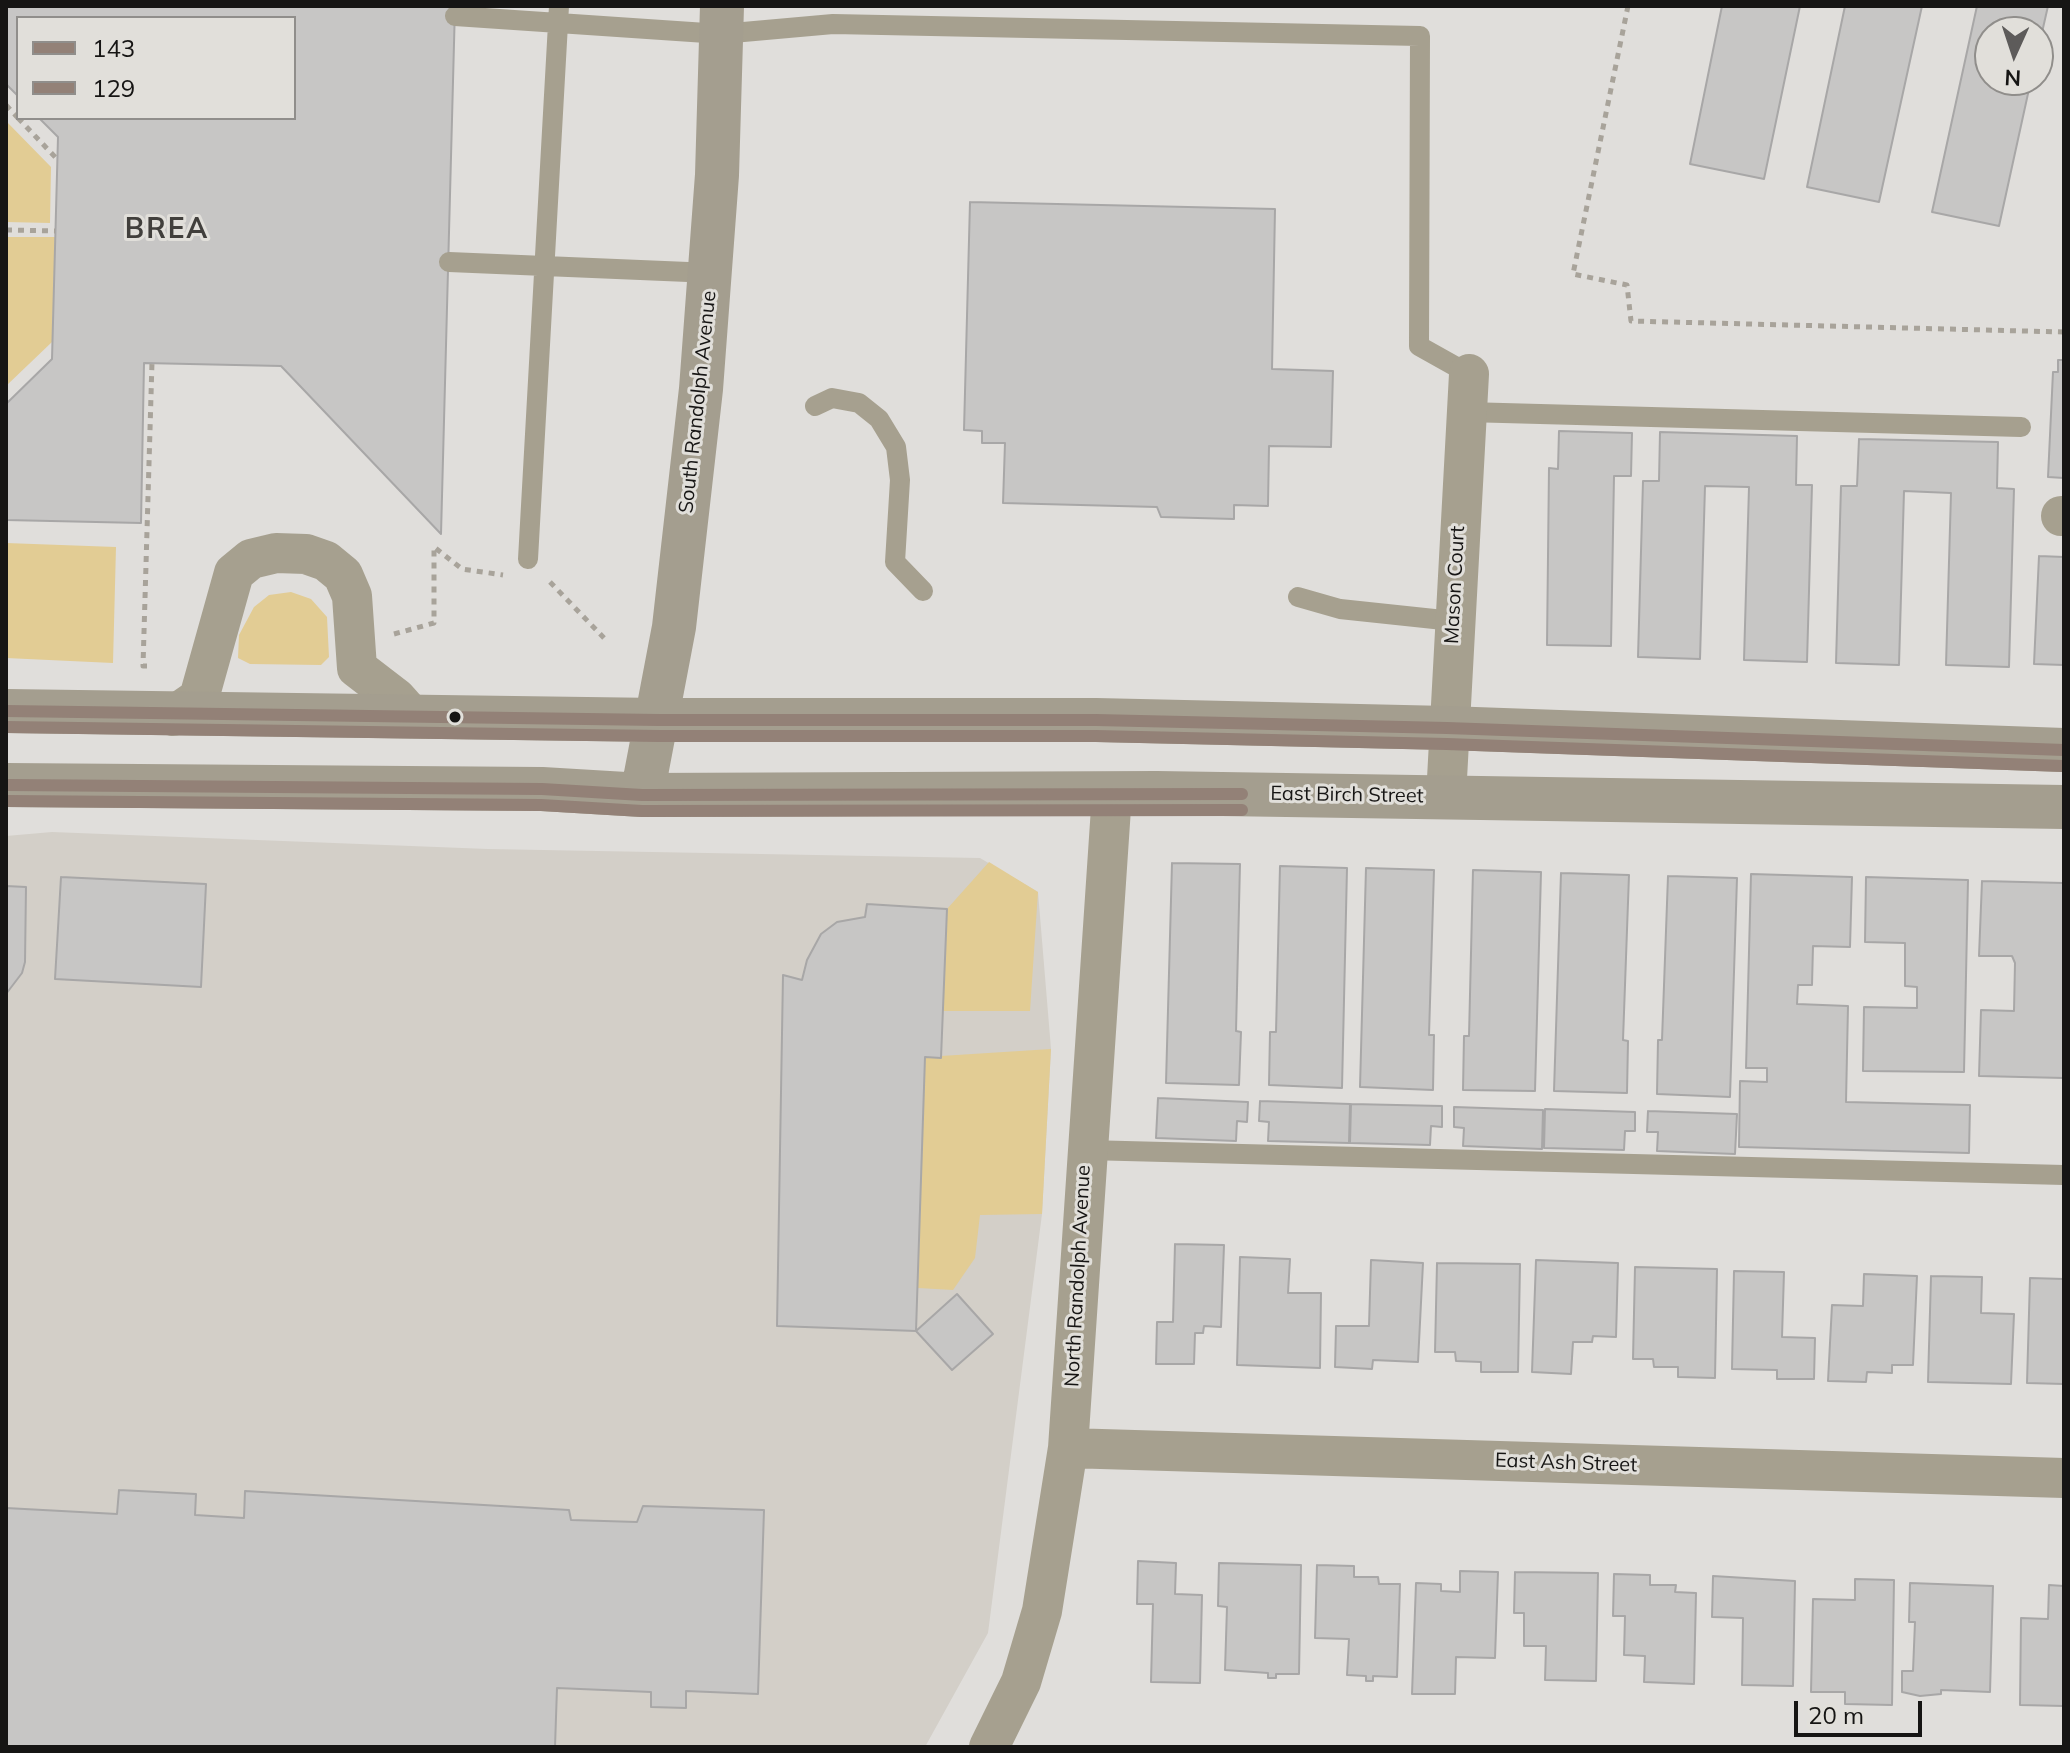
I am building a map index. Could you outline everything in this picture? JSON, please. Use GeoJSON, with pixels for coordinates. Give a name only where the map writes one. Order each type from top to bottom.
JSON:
{"type":"FeatureCollection","features":[{"type":"Feature","properties":{"kind":"street","name":"South Randolph Avenue"},"geometry":{"type":"LineString","coordinates":[[642,795],[659,720],[677,595],[712,273],[722,20]]}},
{"type":"Feature","properties":{"kind":"street","name":"Mason Court"},"geometry":{"type":"LineString","coordinates":[[1446,797],[1447,728],[1467,393]]}},
{"type":"Feature","properties":{"kind":"street"},"geometry":{"type":"LineString","coordinates":[[173,716],[199,698],[234,573],[251,559],[276,553],[306,554],[326,561],[343,575],[352,596],[357,668],[396,698],[412,716]]}},
{"type":"Feature","properties":{"kind":"street"},"geometry":{"type":"LineString","coordinates":[[6,711],[173,716],[1096,720],[1447,728],[2064,750]]}},
{"type":"Feature","properties":{"kind":"street","name":"East Birch Street"},"geometry":{"type":"LineString","coordinates":[[6,785],[542,789],[642,795],[1112,793],[2064,807]]}},
{"type":"Feature","properties":{"kind":"street","name":"North Randolph Avenue"},"geometry":{"type":"LineString","coordinates":[[989,1747],[1021,1682],[1042,1611],[1068,1448],[1112,793]]}},
{"type":"Feature","properties":{"kind":"street","name":"East Ash Street"},"geometry":{"type":"LineString","coordinates":[[1068,1448],[2064,1478]]}},
{"type":"Feature","properties":{"kind":"lane"},"geometry":{"type":"LineString","coordinates":[[528,559],[558,14]]}},
{"type":"Feature","properties":{"kind":"lane"},"geometry":{"type":"LineString","coordinates":[[455,16],[558,14],[833,24],[1420,36],[1419,346],[1467,393],[2021,427]]}},
{"type":"Feature","properties":{"kind":"lane"},"geometry":{"type":"LineString","coordinates":[[449,262],[712,273]]}},
{"type":"Feature","properties":{"kind":"lane"},"geometry":{"type":"LineString","coordinates":[[815,406],[832,398],[859,403],[879,419],[896,447],[900,480],[895,562],[923,591]]}},
{"type":"Feature","properties":{"kind":"lane"},"geometry":{"type":"LineString","coordinates":[[1298,597],[1340,609],[1453,621]]}},
{"type":"Feature","properties":{"kind":"lane"},"geometry":{"type":"LineString","coordinates":[[1086,1150],[2064,1175]]}},
{"type":"Feature","properties":{"kind":"path"},"geometry":{"type":"LineString","coordinates":[[1628,6],[1573,274],[1627,285],[1631,321],[2064,332]]}},
{"type":"Feature","properties":{"kind":"path"},"geometry":{"type":"LineString","coordinates":[[20,120],[57,159]]}},
{"type":"Feature","properties":{"kind":"path"},"geometry":{"type":"LineString","coordinates":[[6,230],[55,231]]}},
{"type":"Feature","properties":{"kind":"path"},"geometry":{"type":"LineString","coordinates":[[152,362],[143,666],[156,666]]}},
{"type":"Feature","properties":{"kind":"path"},"geometry":{"type":"LineString","coordinates":[[390,635],[434,623],[434,547],[462,569],[506,576],[528,559],[604,638]]}},
{"type":"Feature","properties":{"kind":"shaded area"},"geometry":{"type":"Polygon","coordinates":[[[6,121],[51,167],[50,223],[6,222],[6,121]]]}},
{"type":"Feature","properties":{"kind":"shaded area"},"geometry":{"type":"Polygon","coordinates":[[[6,237],[55,237],[52,342],[6,386],[6,237]]]}},
{"type":"Feature","properties":{"kind":"shaded area"},"geometry":{"type":"Polygon","coordinates":[[[6,543],[116,547],[113,663],[6,658],[6,543]]]}},
{"type":"Feature","properties":{"kind":"shaded area"},"geometry":{"type":"Polygon","coordinates":[[[291,592],[311,599],[327,617],[329,657],[321,665],[250,664],[238,658],[239,635],[254,607],[269,595],[291,592]]]}},
{"type":"Feature","properties":{"kind":"shaded area"},"geometry":{"type":"Polygon","coordinates":[[[52,832],[488,849],[980,858],[1038,892],[1051,1049],[1042,1214],[988,1633],[925,1747],[6,1747],[6,836],[52,832]]]}},
{"type":"Feature","properties":{"kind":"shaded area"},"geometry":{"type":"Polygon","coordinates":[[[989,862],[1038,892],[1030,1011],[943,1011],[947,909],[989,862]]]}},
{"type":"Feature","properties":{"kind":"shaded area"},"geometry":{"type":"Polygon","coordinates":[[[1051,1049],[1042,1214],[980,1215],[975,1258],[953,1290],[918,1288],[925,1057],[1051,1049]]]}},
{"type":"Feature","properties":{"kind":"building"},"geometry":{"type":"Polygon","coordinates":[[[6,6],[455,6],[441,534],[281,366],[144,363],[141,523],[6,520],[6,404],[52,359],[58,137],[41,120],[296,120],[296,16],[16,16],[16,94],[6,84],[6,6]]]}},
{"type":"Feature","properties":{"kind":"building"},"geometry":{"type":"Polygon","coordinates":[[[1722,6],[1800,6],[1764,179],[1690,164],[1722,6]]]}},
{"type":"Feature","properties":{"kind":"building"},"geometry":{"type":"Polygon","coordinates":[[[1845,6],[1922,6],[1879,202],[1807,187],[1845,6]]]}},
{"type":"Feature","properties":{"kind":"building"},"geometry":{"type":"Polygon","coordinates":[[[1977,6],[2048,6],[2046,16],[1975,16],[1977,6]]]}},
{"type":"Feature","properties":{"kind":"building"},"geometry":{"type":"Polygon","coordinates":[[[1974,20],[1974,96],[2027,96],[1999,226],[1932,212],[1974,20]]]}},
{"type":"Feature","properties":{"kind":"building"},"geometry":{"type":"Polygon","coordinates":[[[970,202],[1275,209],[1272,369],[1333,371],[1331,447],[1269,446],[1268,506],[1234,505],[1234,519],[1161,517],[1157,507],[1003,503],[1005,443],[982,443],[982,431],[964,430],[970,202]]]}},
{"type":"Feature","properties":{"kind":"building"},"geometry":{"type":"Polygon","coordinates":[[[2058,360],[2064,360],[2064,478],[2048,477],[2053,372],[2058,372],[2058,360]]]}},
{"type":"Feature","properties":{"kind":"building"},"geometry":{"type":"Polygon","coordinates":[[[1559,431],[1632,433],[1631,476],[1614,476],[1611,646],[1547,645],[1549,468],[1558,469],[1559,431]]]}},
{"type":"Feature","properties":{"kind":"building"},"geometry":{"type":"Polygon","coordinates":[[[1660,432],[1797,436],[1796,485],[1812,485],[1807,662],[1744,660],[1749,487],[1705,486],[1700,659],[1638,657],[1643,481],[1659,481],[1660,432]]]}},
{"type":"Feature","properties":{"kind":"building"},"geometry":{"type":"Polygon","coordinates":[[[1859,439],[1998,442],[1997,488],[2014,489],[2009,667],[1946,665],[1951,493],[1904,491],[1899,665],[1836,663],[1841,486],[1857,486],[1859,439]]]}},
{"type":"Feature","properties":{"kind":"building"},"geometry":{"type":"Polygon","coordinates":[[[2039,556],[2064,557],[2064,665],[2034,664],[2039,556]]]}},
{"type":"Feature","properties":{"kind":"building"},"geometry":{"type":"Polygon","coordinates":[[[1172,863],[1240,864],[1236,1031],[1241,1032],[1239,1085],[1166,1083],[1172,863]]]}},
{"type":"Feature","properties":{"kind":"building"},"geometry":{"type":"Polygon","coordinates":[[[1280,866],[1347,868],[1342,1088],[1269,1085],[1270,1032],[1276,1032],[1280,866]]]}},
{"type":"Feature","properties":{"kind":"building"},"geometry":{"type":"Polygon","coordinates":[[[1366,868],[1434,870],[1429,1035],[1434,1035],[1433,1090],[1360,1087],[1366,868]]]}},
{"type":"Feature","properties":{"kind":"building"},"geometry":{"type":"Polygon","coordinates":[[[1473,870],[1541,872],[1535,1091],[1463,1090],[1464,1036],[1469,1036],[1473,870]]]}},
{"type":"Feature","properties":{"kind":"building"},"geometry":{"type":"Polygon","coordinates":[[[1561,873],[1629,875],[1623,1040],[1628,1041],[1627,1093],[1554,1091],[1561,873]]]}},
{"type":"Feature","properties":{"kind":"building"},"geometry":{"type":"Polygon","coordinates":[[[1751,874],[1852,877],[1850,947],[1813,946],[1812,985],[1798,985],[1797,1004],[1848,1006],[1846,1102],[1970,1105],[1969,1153],[1739,1147],[1740,1081],[1767,1082],[1767,1068],[1746,1068],[1751,874]]]}},
{"type":"Feature","properties":{"kind":"building"},"geometry":{"type":"Polygon","coordinates":[[[1668,876],[1737,878],[1730,1097],[1657,1094],[1668,876]]]}},
{"type":"Feature","properties":{"kind":"building"},"geometry":{"type":"Polygon","coordinates":[[[61,877],[206,884],[201,987],[55,979],[61,877]]]}},
{"type":"Feature","properties":{"kind":"building"},"geometry":{"type":"Polygon","coordinates":[[[1866,877],[1968,880],[1964,1072],[1863,1071],[1864,1007],[1917,1008],[1917,987],[1905,986],[1905,943],[1865,942],[1866,877]]]}},
{"type":"Feature","properties":{"kind":"building"},"geometry":{"type":"Polygon","coordinates":[[[1982,881],[2064,883],[2064,1078],[1979,1076],[1981,1010],[2014,1011],[2015,963],[2012,956],[1979,956],[1982,881]]]}},
{"type":"Feature","properties":{"kind":"building"},"geometry":{"type":"Polygon","coordinates":[[[6,886],[26,887],[25,962],[22,973],[6,994],[6,886]]]}},
{"type":"Feature","properties":{"kind":"building"},"geometry":{"type":"Polygon","coordinates":[[[867,904],[947,909],[941,1058],[925,1057],[916,1331],[777,1326],[783,975],[802,980],[807,960],[821,934],[837,922],[865,917],[867,904]]]}},
{"type":"Feature","properties":{"kind":"building"},"geometry":{"type":"Polygon","coordinates":[[[1158,1098],[1248,1102],[1247,1122],[1237,1121],[1236,1141],[1156,1138],[1158,1098]]]}},
{"type":"Feature","properties":{"kind":"building"},"geometry":{"type":"Polygon","coordinates":[[[1260,1101],[1350,1104],[1349,1143],[1268,1141],[1269,1122],[1259,1121],[1260,1101]]]}},
{"type":"Feature","properties":{"kind":"building"},"geometry":{"type":"Polygon","coordinates":[[[1351,1104],[1442,1106],[1442,1127],[1431,1126],[1430,1145],[1350,1143],[1351,1104]]]}},
{"type":"Feature","properties":{"kind":"building"},"geometry":{"type":"Polygon","coordinates":[[[1454,1107],[1543,1110],[1542,1149],[1463,1146],[1464,1128],[1454,1127],[1454,1107]]]}},
{"type":"Feature","properties":{"kind":"building"},"geometry":{"type":"Polygon","coordinates":[[[1545,1109],[1635,1112],[1635,1131],[1625,1131],[1624,1150],[1544,1148],[1545,1109]]]}},
{"type":"Feature","properties":{"kind":"building"},"geometry":{"type":"Polygon","coordinates":[[[1648,1111],[1737,1114],[1735,1154],[1657,1151],[1658,1132],[1647,1132],[1648,1111]]]}},
{"type":"Feature","properties":{"kind":"building"},"geometry":{"type":"Polygon","coordinates":[[[1175,1244],[1224,1245],[1221,1327],[1204,1326],[1203,1333],[1195,1333],[1194,1364],[1156,1364],[1157,1322],[1173,1322],[1175,1244]]]}},
{"type":"Feature","properties":{"kind":"building"},"geometry":{"type":"Polygon","coordinates":[[[1240,1257],[1290,1259],[1288,1293],[1321,1293],[1320,1368],[1237,1365],[1240,1257]]]}},
{"type":"Feature","properties":{"kind":"building"},"geometry":{"type":"Polygon","coordinates":[[[1371,1260],[1423,1263],[1418,1362],[1373,1360],[1372,1369],[1335,1367],[1336,1326],[1369,1326],[1371,1260]]]}},
{"type":"Feature","properties":{"kind":"building"},"geometry":{"type":"Polygon","coordinates":[[[1536,1260],[1618,1263],[1616,1337],[1593,1336],[1592,1342],[1573,1342],[1571,1374],[1532,1372],[1536,1260]]]}},
{"type":"Feature","properties":{"kind":"building"},"geometry":{"type":"Polygon","coordinates":[[[1437,1263],[1520,1264],[1518,1372],[1481,1372],[1481,1362],[1456,1361],[1455,1352],[1435,1352],[1437,1263]]]}},
{"type":"Feature","properties":{"kind":"building"},"geometry":{"type":"Polygon","coordinates":[[[1635,1267],[1717,1269],[1715,1378],[1678,1377],[1678,1367],[1654,1367],[1653,1359],[1633,1359],[1635,1267]]]}},
{"type":"Feature","properties":{"kind":"building"},"geometry":{"type":"Polygon","coordinates":[[[1734,1271],[1784,1272],[1782,1337],[1815,1338],[1814,1379],[1777,1379],[1777,1370],[1732,1369],[1734,1271]]]}},
{"type":"Feature","properties":{"kind":"building"},"geometry":{"type":"Polygon","coordinates":[[[1864,1274],[1917,1276],[1913,1365],[1892,1365],[1892,1373],[1867,1372],[1866,1382],[1828,1381],[1832,1305],[1863,1306],[1864,1274]]]}},
{"type":"Feature","properties":{"kind":"building"},"geometry":{"type":"Polygon","coordinates":[[[1931,1276],[1982,1277],[1981,1313],[2014,1314],[2011,1384],[1928,1382],[1931,1276]]]}},
{"type":"Feature","properties":{"kind":"building"},"geometry":{"type":"Polygon","coordinates":[[[2030,1278],[2064,1279],[2064,1384],[2027,1383],[2030,1278]]]}},
{"type":"Feature","properties":{"kind":"building"},"geometry":{"type":"Polygon","coordinates":[[[957,1294],[993,1334],[952,1370],[916,1331],[957,1294]]]}},
{"type":"Feature","properties":{"kind":"building"},"geometry":{"type":"Polygon","coordinates":[[[119,1490],[196,1494],[195,1515],[244,1518],[245,1491],[569,1510],[571,1520],[637,1522],[643,1506],[764,1510],[758,1694],[686,1691],[686,1708],[651,1707],[651,1692],[557,1688],[555,1747],[6,1747],[6,1508],[117,1514],[119,1490]]]}},
{"type":"Feature","properties":{"kind":"building"},"geometry":{"type":"Polygon","coordinates":[[[1138,1561],[1176,1563],[1175,1594],[1202,1595],[1200,1683],[1151,1682],[1153,1604],[1137,1604],[1138,1561]]]}},
{"type":"Feature","properties":{"kind":"building"},"geometry":{"type":"Polygon","coordinates":[[[1219,1563],[1301,1565],[1299,1674],[1276,1674],[1276,1678],[1268,1678],[1268,1673],[1225,1670],[1227,1607],[1218,1606],[1219,1563]]]}},
{"type":"Feature","properties":{"kind":"building"},"geometry":{"type":"Polygon","coordinates":[[[1317,1565],[1354,1566],[1354,1577],[1378,1577],[1379,1584],[1400,1584],[1397,1677],[1373,1676],[1373,1681],[1366,1681],[1366,1676],[1347,1675],[1349,1639],[1315,1638],[1317,1565]]]}},
{"type":"Feature","properties":{"kind":"building"},"geometry":{"type":"Polygon","coordinates":[[[1460,1571],[1498,1572],[1495,1658],[1456,1657],[1455,1694],[1412,1694],[1416,1583],[1441,1584],[1441,1591],[1460,1592],[1460,1571]]]}},
{"type":"Feature","properties":{"kind":"building"},"geometry":{"type":"Polygon","coordinates":[[[1515,1572],[1598,1573],[1596,1681],[1545,1680],[1546,1646],[1524,1646],[1524,1613],[1514,1613],[1515,1572]]]}},
{"type":"Feature","properties":{"kind":"building"},"geometry":{"type":"Polygon","coordinates":[[[1614,1574],[1650,1575],[1650,1585],[1676,1585],[1675,1592],[1696,1593],[1694,1684],[1644,1682],[1645,1656],[1624,1655],[1625,1616],[1613,1616],[1614,1574]]]}},
{"type":"Feature","properties":{"kind":"building"},"geometry":{"type":"Polygon","coordinates":[[[1713,1576],[1795,1581],[1793,1686],[1742,1685],[1743,1618],[1712,1617],[1713,1576]]]}},
{"type":"Feature","properties":{"kind":"building"},"geometry":{"type":"Polygon","coordinates":[[[1855,1579],[1894,1580],[1892,1705],[1845,1704],[1845,1692],[1811,1692],[1813,1599],[1855,1600],[1855,1579]]]}},
{"type":"Feature","properties":{"kind":"building"},"geometry":{"type":"Polygon","coordinates":[[[1910,1583],[1993,1586],[1990,1692],[1941,1690],[1941,1694],[1920,1696],[1902,1692],[1902,1671],[1913,1671],[1915,1622],[1909,1622],[1910,1583]]]}},
{"type":"Feature","properties":{"kind":"building"},"geometry":{"type":"Polygon","coordinates":[[[2049,1585],[2064,1586],[2064,1706],[2020,1705],[2021,1618],[2048,1619],[2049,1585]]]}},
{"type":"Feature","properties":{"kind":"transit line","name":"143"},"geometry":{"type":"LineString","coordinates":[[6,711],[659,720],[1096,720],[1447,728],[2064,750]]}},
{"type":"Feature","properties":{"kind":"transit line","name":"129"},"geometry":{"type":"LineString","coordinates":[[6,727],[659,736],[1096,736],[1447,744],[2063,766]]}},
{"type":"Feature","properties":{"kind":"transit line","name":"143"},"geometry":{"type":"LineString","coordinates":[[6,785],[542,789],[642,795],[1242,794]]}},
{"type":"Feature","properties":{"kind":"transit line","name":"129"},"geometry":{"type":"LineString","coordinates":[[6,801],[541,805],[642,811],[1242,810]]}},
{"type":"Feature","properties":{"kind":"district","name":"BREA"},"geometry":{"type":"Point","coordinates":[167,230]}}]}
